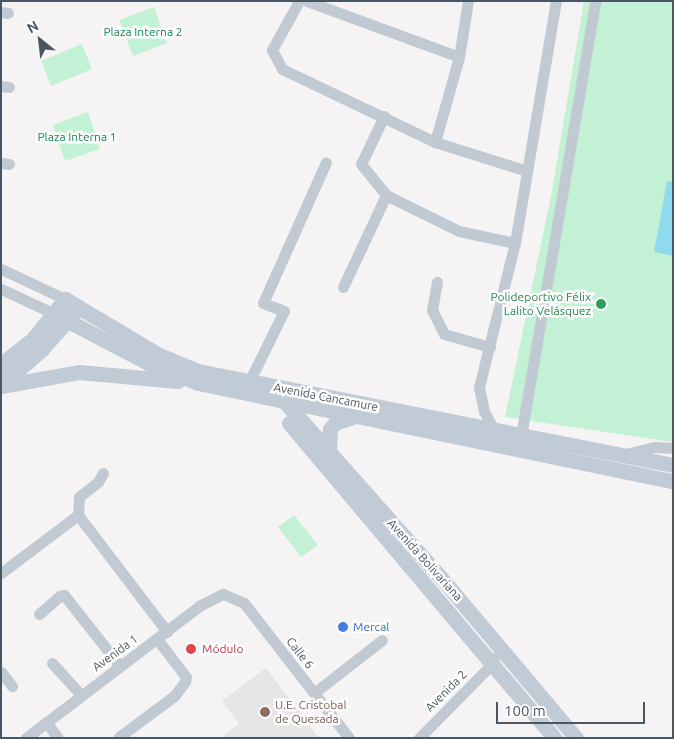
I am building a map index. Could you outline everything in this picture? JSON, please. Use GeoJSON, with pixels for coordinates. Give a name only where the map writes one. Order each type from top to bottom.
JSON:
{"type":"FeatureCollection","features":[{"type":"Feature","properties":{"kind":"main road","name":"Avenida Cancamure"},"geometry":{"type":"LineString","coordinates":[[72,303],[159,355],[198,371],[261,388],[521,436],[673,481]]}},
{"type":"Feature","properties":{"kind":"main road"},"geometry":{"type":"LineString","coordinates":[[1,381],[17,372],[72,303]]}},
{"type":"Feature","properties":{"kind":"main road","name":"Avenida Cancamure"},"geometry":{"type":"LineString","coordinates":[[61,317],[148,363],[198,383],[261,388]]}},
{"type":"Feature","properties":{"kind":"main road"},"geometry":{"type":"LineString","coordinates":[[1,364],[61,317]]}},
{"type":"Feature","properties":{"kind":"main road"},"geometry":{"type":"LineString","coordinates":[[1,386],[79,372],[198,383]]}},
{"type":"Feature","properties":{"kind":"main road","name":"Avenida Bolivariana"},"geometry":{"type":"LineString","coordinates":[[261,388],[285,403],[498,644],[576,738]]}},
{"type":"Feature","properties":{"kind":"main road","name":"Avenida Bolivariana"},"geometry":{"type":"LineString","coordinates":[[261,388],[554,738]]}},
{"type":"Feature","properties":{"kind":"main road","name":"Avenida Cancamure"},"geometry":{"type":"LineString","coordinates":[[285,403],[354,417],[585,456],[622,455],[673,465]]}},
{"type":"Feature","properties":{"kind":"main road"},"geometry":{"type":"LineString","coordinates":[[330,454],[330,429],[335,423],[354,417]]}},
{"type":"Feature","properties":{"kind":"street"},"geometry":{"type":"LineString","coordinates":[[299,1],[272,50],[282,69],[384,116],[434,142],[527,170]]}},
{"type":"Feature","properties":{"kind":"street"},"geometry":{"type":"LineString","coordinates":[[307,1],[459,57]]}},
{"type":"Feature","properties":{"kind":"street"},"geometry":{"type":"LineString","coordinates":[[434,142],[459,57],[468,1]]}},
{"type":"Feature","properties":{"kind":"street"},"geometry":{"type":"LineString","coordinates":[[494,430],[484,411],[479,387],[515,243],[556,1]]}},
{"type":"Feature","properties":{"kind":"street"},"geometry":{"type":"LineString","coordinates":[[521,436],[595,1]]}},
{"type":"Feature","properties":{"kind":"street"},"geometry":{"type":"LineString","coordinates":[[384,116],[362,164],[386,195],[460,231],[515,243]]}},
{"type":"Feature","properties":{"kind":"street"},"geometry":{"type":"LineString","coordinates":[[261,388],[284,311],[263,303],[326,162]]}},
{"type":"Feature","properties":{"kind":"street"},"geometry":{"type":"LineString","coordinates":[[343,287],[386,195]]}},
{"type":"Feature","properties":{"kind":"street","name":"Avenida Cancamure"},"geometry":{"type":"LineString","coordinates":[[1,269],[72,303]]}},
{"type":"Feature","properties":{"kind":"street"},"geometry":{"type":"LineString","coordinates":[[437,282],[432,310],[444,334],[490,347]]}},
{"type":"Feature","properties":{"kind":"street","name":"Avenida Cancamure"},"geometry":{"type":"LineString","coordinates":[[1,289],[61,317]]}},
{"type":"Feature","properties":{"kind":"street"},"geometry":{"type":"LineString","coordinates":[[622,455],[654,447],[673,448]]}},
{"type":"Feature","properties":{"kind":"street"},"geometry":{"type":"LineString","coordinates":[[103,473],[98,482],[79,497],[78,514],[167,632]]}},
{"type":"Feature","properties":{"kind":"street"},"geometry":{"type":"LineString","coordinates":[[1,573],[78,514]]}},
{"type":"Feature","properties":{"kind":"street","name":"Avenida 1"},"geometry":{"type":"LineString","coordinates":[[26,738],[199,606],[223,594]]}},
{"type":"Feature","properties":{"kind":"street","name":"Calle 6"},"geometry":{"type":"LineString","coordinates":[[223,594],[244,603],[349,738]]}},
{"type":"Feature","properties":{"kind":"street"},"geometry":{"type":"LineString","coordinates":[[39,614],[60,596],[64,595],[120,666]]}},
{"type":"Feature","properties":{"kind":"street"},"geometry":{"type":"LineString","coordinates":[[119,737],[174,696],[185,682],[186,677],[157,639]]}},
{"type":"Feature","properties":{"kind":"street"},"geometry":{"type":"LineString","coordinates":[[314,693],[382,640]]}},
{"type":"Feature","properties":{"kind":"street"},"geometry":{"type":"LineString","coordinates":[[498,644],[493,663],[512,661]]}},
{"type":"Feature","properties":{"kind":"street"},"geometry":{"type":"LineString","coordinates":[[52,663],[81,695]]}},
{"type":"Feature","properties":{"kind":"street","name":"Avenida 2"},"geometry":{"type":"LineString","coordinates":[[419,738],[493,663]]}},
{"type":"Feature","properties":{"kind":"street"},"geometry":{"type":"LineString","coordinates":[[1,672],[12,686]]}},
{"type":"Feature","properties":{"kind":"street"},"geometry":{"type":"LineString","coordinates":[[46,722],[58,738]]}},
{"type":"Feature","properties":{"kind":"shaded area","name":"U.E. Cristobal de Quesada"},"geometry":{"type":"Polygon","coordinates":[[[266,668],[319,738],[221,738],[239,724],[222,701],[266,668]]]}},
{"type":"Feature","properties":{"kind":"green space","name":"Polideportivo Félix Lalito Velásquez"},"geometry":{"type":"Polygon","coordinates":[[[584,1],[673,1],[673,442],[505,417],[552,191],[584,1]]]}},
{"type":"Feature","properties":{"kind":"green space","name":"Plaza Interna 2"},"geometry":{"type":"Polygon","coordinates":[[[154,7],[167,43],[133,56],[119,20],[154,7]]]}},
{"type":"Feature","properties":{"kind":"green space"},"geometry":{"type":"Polygon","coordinates":[[[82,44],[92,69],[51,86],[41,61],[82,44]]]}},
{"type":"Feature","properties":{"kind":"green space","name":"Plaza Interna 1"},"geometry":{"type":"Polygon","coordinates":[[[88,112],[100,149],[65,161],[53,125],[88,112]]]}},
{"type":"Feature","properties":{"kind":"green space"},"geometry":{"type":"Polygon","coordinates":[[[294,515],[318,545],[301,557],[278,527],[294,515]]]}},
{"type":"Feature","properties":{"kind":"water"},"geometry":{"type":"Polygon","coordinates":[[[667,181],[673,182],[673,256],[654,252],[667,181]]]}},
{"type":"Feature","properties":{"kind":"place","name":"Polideportivo Félix Lalito Velásquez"},"geometry":{"type":"Point","coordinates":[601,304]}},
{"type":"Feature","properties":{"kind":"place","name":"Mercal"},"geometry":{"type":"Point","coordinates":[343,627]}},
{"type":"Feature","properties":{"kind":"place","name":"Módulo"},"geometry":{"type":"Point","coordinates":[191,649]}},
{"type":"Feature","properties":{"kind":"place","name":"U.E. Cristobal de Quesada"},"geometry":{"type":"Point","coordinates":[265,712]}}]}
